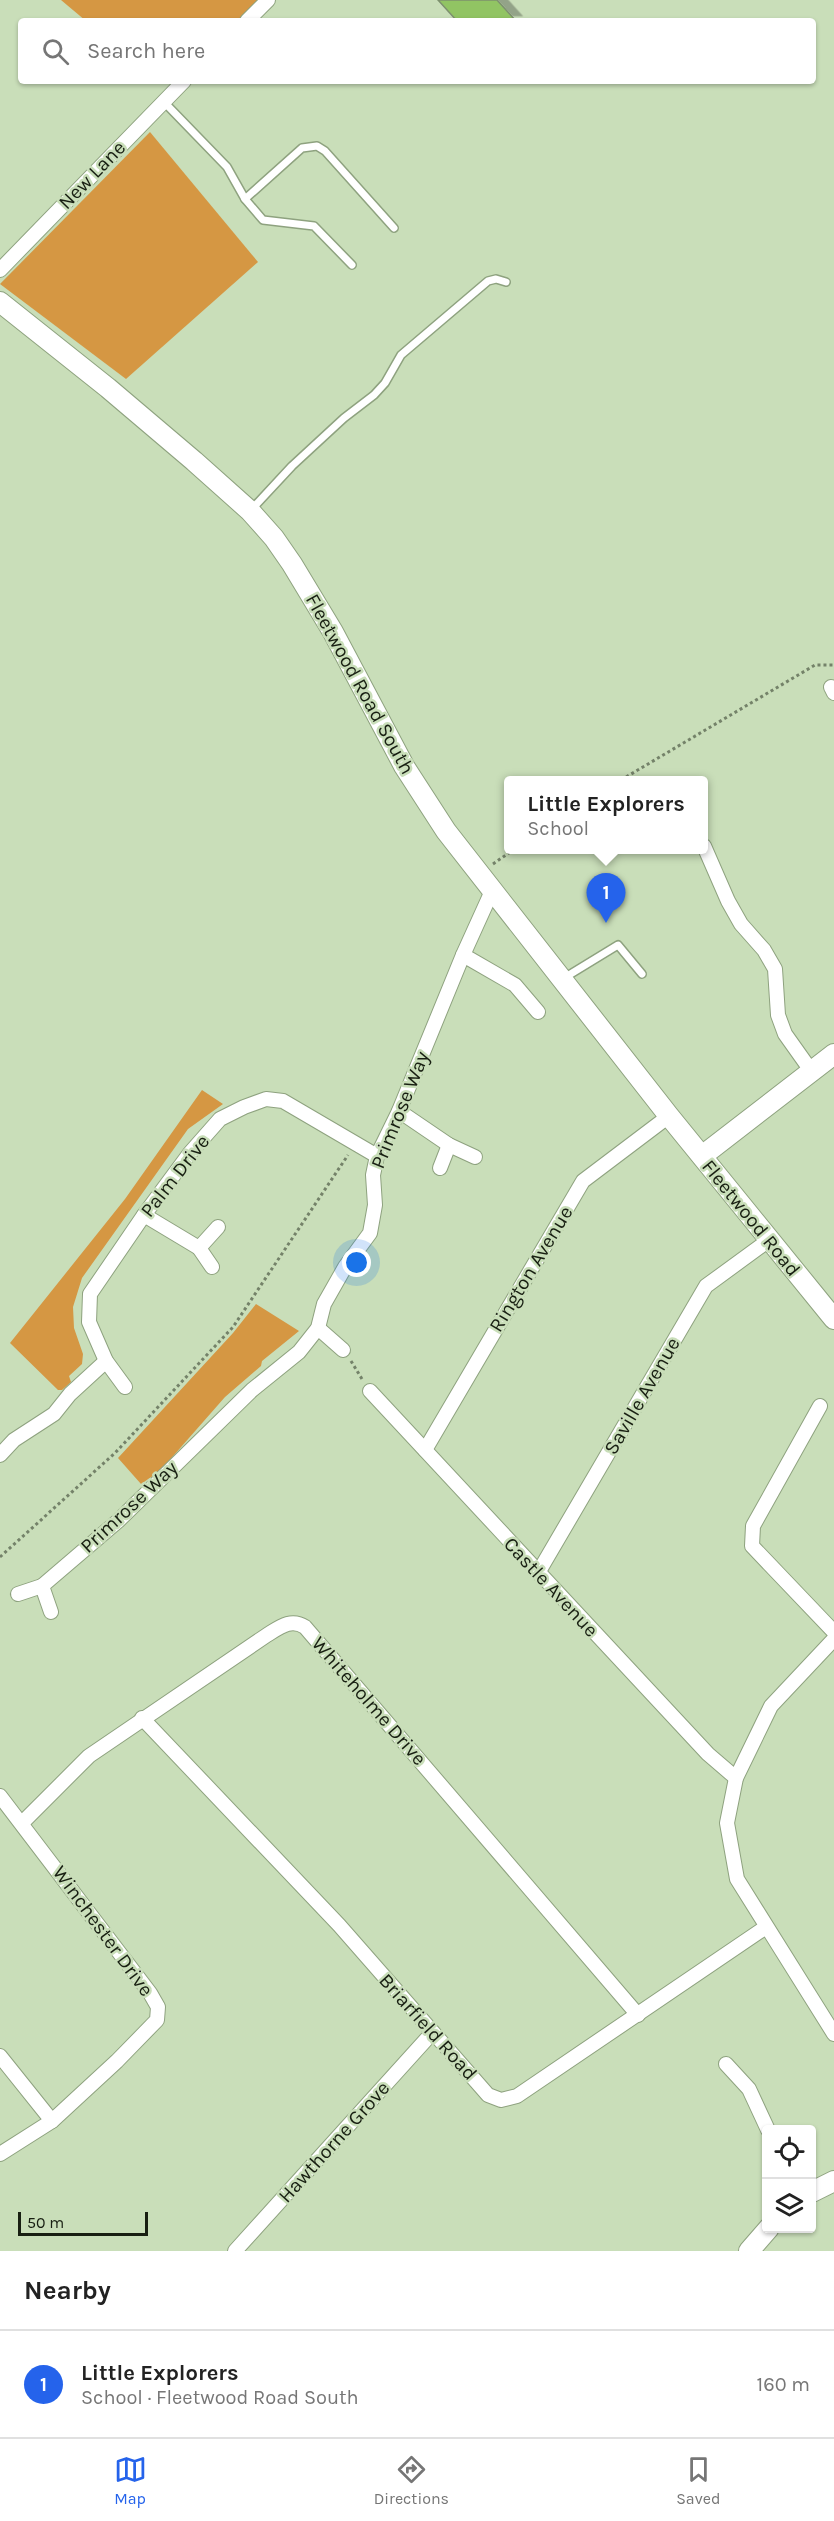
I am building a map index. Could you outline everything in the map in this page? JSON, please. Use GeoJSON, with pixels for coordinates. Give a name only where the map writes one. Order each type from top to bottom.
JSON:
{"type":"FeatureCollection","features":[{"type":"Feature","properties":{"kind":"main road","name":"Fleetwood Road South"},"geometry":{"type":"LineString","coordinates":[[0,302],[108,388],[250,511],[292,564],[333,632],[404,766],[446,831],[669,1116]]}},
{"type":"Feature","properties":{"kind":"main road"},"geometry":{"type":"LineString","coordinates":[[702,1156],[834,1054]]}},
{"type":"Feature","properties":{"kind":"main road","name":"Fleetwood Road"},"geometry":{"type":"LineString","coordinates":[[669,1116],[834,1319]]}},
{"type":"Feature","properties":{"kind":"main road"},"geometry":{"type":"LineString","coordinates":[[816,2190],[834,2181]]}},
{"type":"Feature","properties":{"kind":"main road"},"geometry":{"type":"LineString","coordinates":[[749,2251],[765,2233]]}},
{"type":"Feature","properties":{"kind":"street"},"geometry":{"type":"LineString","coordinates":[[250,18],[268,0]]}},
{"type":"Feature","properties":{"kind":"street","name":"New Lane"},"geometry":{"type":"LineString","coordinates":[[0,270],[181,84]]}},
{"type":"Feature","properties":{"kind":"street"},"geometry":{"type":"LineString","coordinates":[[708,854],[741,924],[764,950],[775,969],[778,1015],[785,1034],[812,1072]]}},
{"type":"Feature","properties":{"kind":"street","name":"Primrose Way"},"geometry":{"type":"LineString","coordinates":[[18,1594],[42,1586],[118,1521],[252,1390],[299,1352],[318,1328],[324,1304],[345,1267],[370,1233],[375,1205],[373,1175],[377,1156],[399,1111],[492,891]]}},
{"type":"Feature","properties":{"kind":"street"},"geometry":{"type":"LineString","coordinates":[[463,955],[515,985],[538,1012]]}},
{"type":"Feature","properties":{"kind":"street","name":"Palm Drive"},"geometry":{"type":"LineString","coordinates":[[125,1387],[106,1361],[89,1322],[90,1294],[190,1153],[220,1119],[244,1107],[266,1100],[283,1101],[377,1156]]}},
{"type":"Feature","properties":{"kind":"street"},"geometry":{"type":"LineString","coordinates":[[399,1111],[449,1145],[475,1157]]}},
{"type":"Feature","properties":{"kind":"street","name":"Rington Avenue"},"geometry":{"type":"LineString","coordinates":[[425,1450],[583,1181],[669,1116]]}},
{"type":"Feature","properties":{"kind":"street"},"geometry":{"type":"LineString","coordinates":[[440,1168],[449,1145]]}},
{"type":"Feature","properties":{"kind":"street"},"geometry":{"type":"LineString","coordinates":[[144,1215],[199,1248],[212,1267]]}},
{"type":"Feature","properties":{"kind":"street"},"geometry":{"type":"LineString","coordinates":[[199,1248],[218,1227]]}},
{"type":"Feature","properties":{"kind":"street","name":"Saville Avenue"},"geometry":{"type":"LineString","coordinates":[[538,1573],[706,1286],[769,1240]]}},
{"type":"Feature","properties":{"kind":"street"},"geometry":{"type":"LineString","coordinates":[[318,1328],[343,1350]]}},
{"type":"Feature","properties":{"kind":"street"},"geometry":{"type":"LineString","coordinates":[[0,1455],[14,1440],[54,1414],[70,1394],[106,1361]]}},
{"type":"Feature","properties":{"kind":"street","name":"Castle Avenue"},"geometry":{"type":"LineString","coordinates":[[370,1391],[708,1754],[736,1778]]}},
{"type":"Feature","properties":{"kind":"street"},"geometry":{"type":"LineString","coordinates":[[820,1406],[753,1526],[752,1546],[834,1632]]}},
{"type":"Feature","properties":{"kind":"street"},"geometry":{"type":"LineString","coordinates":[[42,1586],[51,1612]]}},
{"type":"Feature","properties":{"kind":"street","name":"Whiteholme Drive"},"geometry":{"type":"LineString","coordinates":[[22,1823],[89,1756],[267,1635],[286,1624],[298,1623],[305,1627],[638,2015]]}},
{"type":"Feature","properties":{"kind":"street"},"geometry":{"type":"LineString","coordinates":[[834,1639],[771,1706],[736,1778],[727,1823],[737,1879],[834,2034]]}},
{"type":"Feature","properties":{"kind":"street","name":"Briarfield Road"},"geometry":{"type":"LineString","coordinates":[[142,1718],[339,1925],[488,2094],[501,2100],[517,2096],[766,1927]]}},
{"type":"Feature","properties":{"kind":"street","name":"Winchester Drive"},"geometry":{"type":"LineString","coordinates":[[0,1796],[150,1993],[158,2007],[157,2020],[117,2061],[52,2121],[0,2154]]}},
{"type":"Feature","properties":{"kind":"street","name":"Hawthorne Grove"},"geometry":{"type":"LineString","coordinates":[[235,2251],[432,2033]]}},
{"type":"Feature","properties":{"kind":"street"},"geometry":{"type":"LineString","coordinates":[[0,2056],[52,2121]]}},
{"type":"Feature","properties":{"kind":"street"},"geometry":{"type":"LineString","coordinates":[[726,2064],[749,2089],[766,2125]]}},
{"type":"Feature","properties":{"kind":"lane"},"geometry":{"type":"LineString","coordinates":[[163,101],[227,167],[244,199],[263,220],[314,226],[352,265]]}},
{"type":"Feature","properties":{"kind":"lane"},"geometry":{"type":"LineString","coordinates":[[244,199],[302,148],[317,146],[325,151],[393,228]]}},
{"type":"Feature","properties":{"kind":"lane"},"geometry":{"type":"LineString","coordinates":[[250,511],[292,465],[344,418],[375,395],[385,383],[401,355],[488,281],[496,279],[506,282]]}},
{"type":"Feature","properties":{"kind":"lane"},"geometry":{"type":"LineString","coordinates":[[562,980],[618,945],[642,974]]}},
{"type":"Feature","properties":{"kind":"path"},"geometry":{"type":"LineString","coordinates":[[628,776],[814,665],[834,665]]}},
{"type":"Feature","properties":{"kind":"path"},"geometry":{"type":"LineString","coordinates":[[479,873],[506,854]]}},
{"type":"Feature","properties":{"kind":"path"},"geometry":{"type":"LineString","coordinates":[[0,1557],[115,1453],[233,1327],[355,1143]]}},
{"type":"Feature","properties":{"kind":"path"},"geometry":{"type":"LineString","coordinates":[[343,1350],[370,1391]]}},
{"type":"Feature","properties":{"kind":"shaded area"},"geometry":{"type":"Polygon","coordinates":[[[61,0],[268,0],[250,18],[82,18],[61,0]]]}},
{"type":"Feature","properties":{"kind":"shaded area"},"geometry":{"type":"Polygon","coordinates":[[[150,132],[258,262],[126,379],[0,284],[150,132]]]}},
{"type":"Feature","properties":{"kind":"shaded area"},"geometry":{"type":"Polygon","coordinates":[[[202,1090],[223,1104],[188,1129],[82,1278],[73,1307],[74,1328],[83,1354],[82,1364],[69,1376],[71,1382],[62,1390],[58,1390],[10,1343],[125,1199],[202,1090]]]}},
{"type":"Feature","properties":{"kind":"shaded area"},"geometry":{"type":"Polygon","coordinates":[[[256,1304],[299,1331],[262,1361],[261,1366],[225,1397],[160,1471],[141,1484],[118,1458],[233,1333],[256,1304]]]}},
{"type":"Feature","properties":{"kind":"building"},"geometry":{"type":"Polygon","coordinates":[[[438,0],[497,0],[513,18],[454,18],[438,0]]]}},
{"type":"Feature","properties":{"kind":"place","name":"Little Explorers"},"geometry":{"type":"Point","coordinates":[606,923]}}]}
